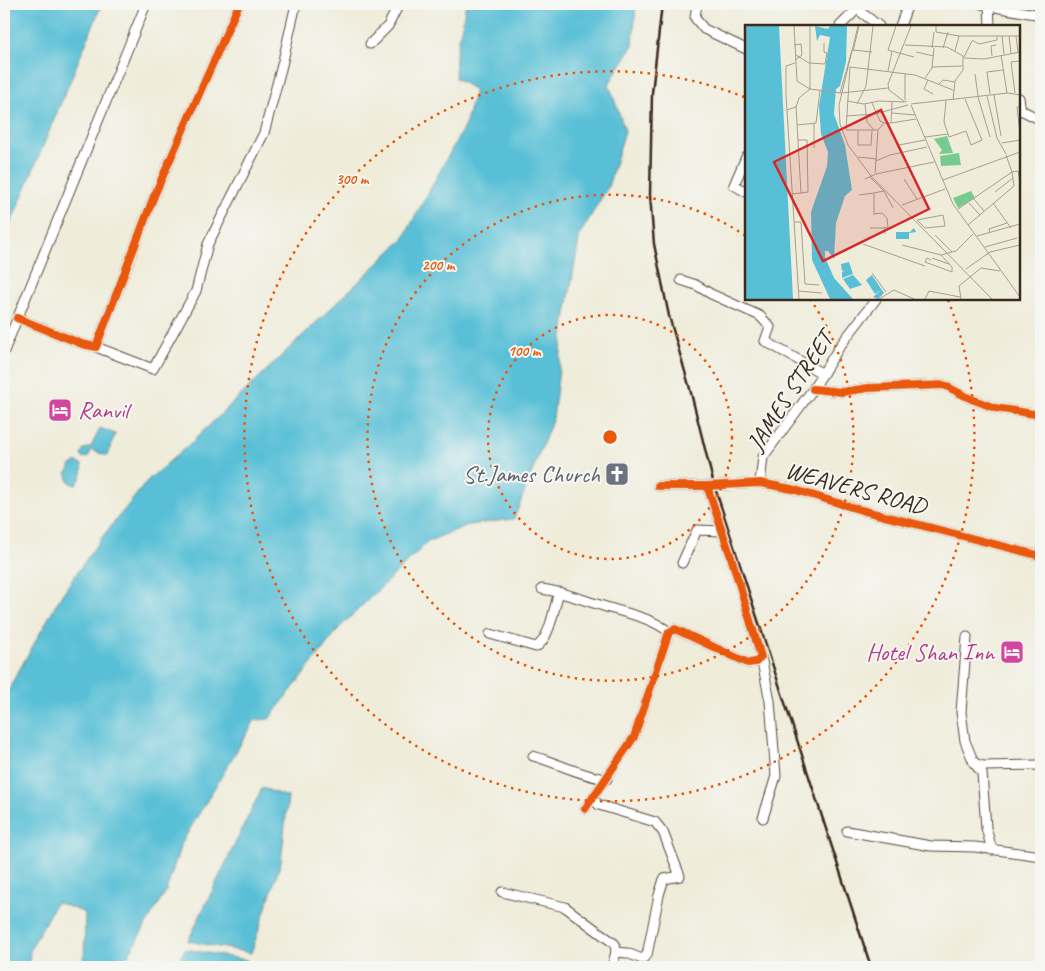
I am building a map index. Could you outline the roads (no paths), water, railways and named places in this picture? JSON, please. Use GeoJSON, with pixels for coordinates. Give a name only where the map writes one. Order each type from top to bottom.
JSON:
{"type":"FeatureCollection","features":[{"type":"Feature","properties":{"kind":"street"},"geometry":{"type":"LineString","coordinates":[[4,351],[146,4]]}},
{"type":"Feature","properties":{"kind":"street"},"geometry":{"type":"LineString","coordinates":[[96,347],[154,196],[239,4]]}},
{"type":"Feature","properties":{"kind":"street"},"geometry":{"type":"LineString","coordinates":[[17,318],[82,344],[96,347],[153,369],[196,291],[208,244],[264,133],[296,4]]}},
{"type":"Feature","properties":{"kind":"street"},"geometry":{"type":"LineString","coordinates":[[370,44],[388,26],[400,4]]}},
{"type":"Feature","properties":{"kind":"street"},"geometry":{"type":"LineString","coordinates":[[697,4],[695,18],[700,26],[745,49]]}},
{"type":"Feature","properties":{"kind":"street"},"geometry":{"type":"LineString","coordinates":[[900,25],[908,4]]}},
{"type":"Feature","properties":{"kind":"street"},"geometry":{"type":"LineString","coordinates":[[990,25],[987,5],[1041,14]]}},
{"type":"Feature","properties":{"kind":"street"},"geometry":{"type":"LineString","coordinates":[[841,25],[856,9],[878,25]]}},
{"type":"Feature","properties":{"kind":"street"},"geometry":{"type":"LineString","coordinates":[[1020,111],[1041,120]]}},
{"type":"Feature","properties":{"kind":"street"},"geometry":{"type":"LineString","coordinates":[[745,159],[734,185],[745,191]]}},
{"type":"Feature","properties":{"kind":"street"},"geometry":{"type":"LineString","coordinates":[[681,280],[696,285],[711,294],[760,316],[770,327],[765,341],[823,374]]}},
{"type":"Feature","properties":{"kind":"street","name":"JAMES STREET"},"geometry":{"type":"LineString","coordinates":[[760,482],[763,457],[813,389],[840,346],[875,300]]}},
{"type":"Feature","properties":{"kind":"street"},"geometry":{"type":"LineString","coordinates":[[813,389],[842,392],[868,388],[944,385],[994,408],[1041,415]]}},
{"type":"Feature","properties":{"kind":"street","name":"WEAVERS ROAD"},"geometry":{"type":"LineString","coordinates":[[658,486],[707,486],[760,482],[1041,556]]}},
{"type":"Feature","properties":{"kind":"street"},"geometry":{"type":"LineString","coordinates":[[707,486],[761,657],[770,701],[776,776],[763,818]]}},
{"type":"Feature","properties":{"kind":"street"},"geometry":{"type":"LineString","coordinates":[[682,563],[697,530],[722,531]]}},
{"type":"Feature","properties":{"kind":"street"},"geometry":{"type":"LineString","coordinates":[[542,589],[559,592],[661,625],[669,632]]}},
{"type":"Feature","properties":{"kind":"street"},"geometry":{"type":"LineString","coordinates":[[490,634],[536,647],[542,643],[548,632],[559,592]]}},
{"type":"Feature","properties":{"kind":"street"},"geometry":{"type":"LineString","coordinates":[[585,809],[634,737],[669,632],[675,629],[748,663],[756,662],[761,657]]}},
{"type":"Feature","properties":{"kind":"street"},"geometry":{"type":"LineString","coordinates":[[967,637],[962,712],[965,741],[974,763],[982,772],[986,828],[992,850]]}},
{"type":"Feature","properties":{"kind":"street"},"geometry":{"type":"LineString","coordinates":[[533,756],[582,774],[607,779]]}},
{"type":"Feature","properties":{"kind":"street"},"geometry":{"type":"LineString","coordinates":[[974,763],[982,766],[1041,765]]}},
{"type":"Feature","properties":{"kind":"street"},"geometry":{"type":"LineString","coordinates":[[592,799],[599,805],[656,822],[663,832],[680,876],[664,879],[647,955],[642,959],[628,953],[616,952]]}},
{"type":"Feature","properties":{"kind":"street"},"geometry":{"type":"LineString","coordinates":[[848,831],[931,846],[992,850],[1041,856]]}},
{"type":"Feature","properties":{"kind":"street"},"geometry":{"type":"LineString","coordinates":[[502,892],[565,907],[615,944],[616,952],[612,967]]}},
{"type":"Feature","properties":{"kind":"water"},"geometry":{"type":"Polygon","coordinates":[[[4,4],[102,4],[4,240],[4,4]]]}},
{"type":"Feature","properties":{"kind":"water"},"geometry":{"type":"Polygon","coordinates":[[[466,4],[636,4],[633,45],[609,84],[625,131],[608,187],[580,234],[565,320],[553,418],[514,519],[468,525],[429,541],[340,627],[269,719],[255,720],[181,844],[166,891],[121,967],[84,967],[85,913],[56,902],[30,950],[29,967],[4,967],[4,699],[61,596],[99,541],[149,479],[192,442],[403,239],[465,125],[475,90],[455,78],[456,55],[466,4]]]}},
{"type":"Feature","properties":{"kind":"water"},"geometry":{"type":"Polygon","coordinates":[[[100,428],[115,434],[107,456],[92,450],[88,457],[83,458],[81,455],[84,449],[91,447],[100,428]]]}},
{"type":"Feature","properties":{"kind":"water"},"geometry":{"type":"Polygon","coordinates":[[[77,462],[83,467],[81,478],[76,484],[72,484],[68,480],[66,473],[71,465],[77,462]]]}},
{"type":"Feature","properties":{"kind":"water"},"geometry":{"type":"Polygon","coordinates":[[[262,788],[288,797],[281,862],[251,953],[188,941],[262,788]]]}},
{"type":"Feature","properties":{"kind":"water"},"geometry":{"type":"Polygon","coordinates":[[[185,949],[247,960],[245,967],[176,967],[185,949]]]}},
{"type":"Feature","properties":{"kind":"railway"},"geometry":{"type":"LineString","coordinates":[[662,4],[652,93],[650,195],[654,244],[669,316],[690,389],[714,485],[871,967]]}},
{"type":"Feature","properties":{"kind":"place","name":"Ranvil"},"geometry":{"type":"Point","coordinates":[60,410]}},
{"type":"Feature","properties":{"kind":"place","name":"St.James Church"},"geometry":{"type":"Point","coordinates":[617,474]}},
{"type":"Feature","properties":{"kind":"place","name":"Hotel Shan Inn"},"geometry":{"type":"Point","coordinates":[1012,652]}}]}
